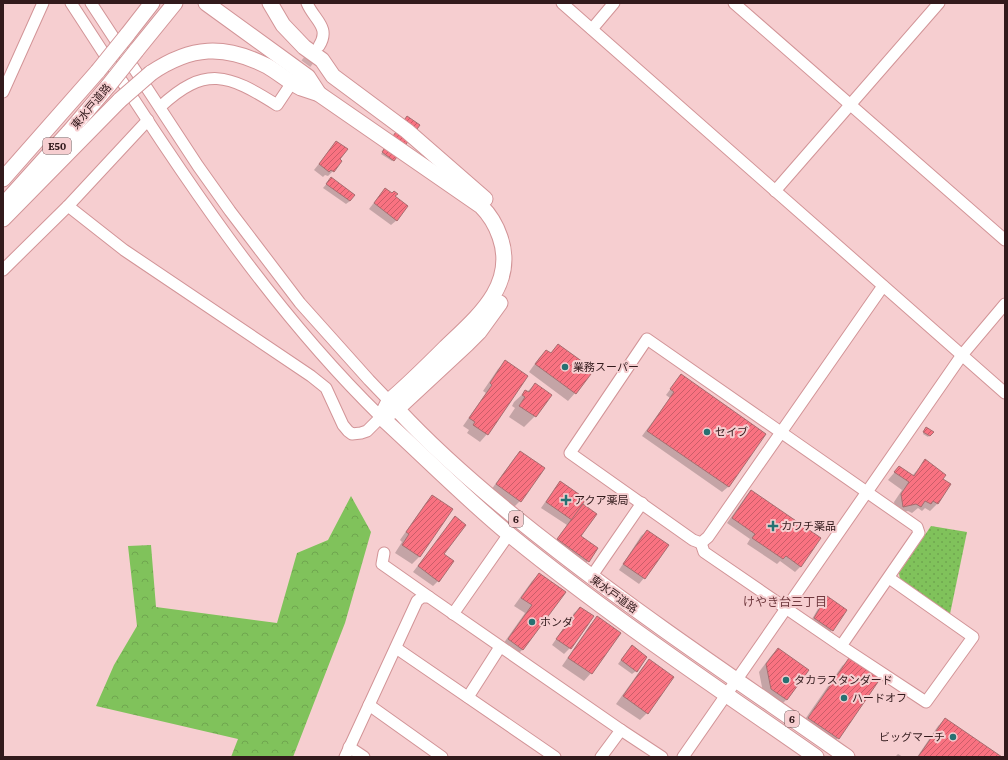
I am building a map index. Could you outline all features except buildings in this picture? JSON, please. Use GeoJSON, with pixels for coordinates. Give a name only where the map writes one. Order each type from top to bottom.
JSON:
{"type":"FeatureCollection","features":[{"type":"Feature","properties":{"kind":"highway"},"geometry":{"type":"LineString","coordinates":[[124,32],[139,3]]}},
{"type":"Feature","properties":{"kind":"highway"},"geometry":{"type":"LineString","coordinates":[[3,180],[26,154],[59,109],[97,67],[124,32],[152,3]]}},
{"type":"Feature","properties":{"kind":"highway","name":"東水戸道路"},"geometry":{"type":"LineString","coordinates":[[3,205],[69,132],[175,3]]}},
{"type":"Feature","properties":{"kind":"highway"},"geometry":{"type":"LineString","coordinates":[[206,3],[308,77],[319,94]]}},
{"type":"Feature","properties":{"kind":"highway"},"geometry":{"type":"LineString","coordinates":[[222,3],[313,70],[333,76]]}},
{"type":"Feature","properties":{"kind":"highway"},"geometry":{"type":"LineString","coordinates":[[270,3],[282,25],[304,47],[322,60],[333,76],[407,131],[493,205],[505,222],[512,242],[514,261],[510,282],[502,301],[495,312],[467,344],[393,405]]}},
{"type":"Feature","properties":{"kind":"highway"},"geometry":{"type":"LineString","coordinates":[[3,219],[120,100],[151,73],[174,59],[196,52],[226,52],[240,54],[268,67],[300,88],[319,94],[481,206],[493,221],[501,242],[504,252],[504,264],[500,281],[493,297],[381,417]]}},
{"type":"Feature","properties":{"kind":"highway","name":"東水戸道路"},"geometry":{"type":"LineString","coordinates":[[393,405],[461,471],[519,521],[591,577],[736,681],[847,757]]}},
{"type":"Feature","properties":{"kind":"highway","name":"東水戸道路"},"geometry":{"type":"LineString","coordinates":[[381,417],[509,534],[581,591],[816,757]]}},
{"type":"Feature","properties":{"kind":"street"},"geometry":{"type":"LineString","coordinates":[[3,92],[43,3]]}},
{"type":"Feature","properties":{"kind":"street"},"geometry":{"type":"LineString","coordinates":[[68,206],[124,250],[311,376],[326,388],[343,425],[352,434],[367,431],[381,417],[356,392],[286,312],[216,221],[71,3]]}},
{"type":"Feature","properties":{"kind":"street"},"geometry":{"type":"LineString","coordinates":[[91,3],[225,205],[300,303],[368,380],[393,405]]}},
{"type":"Feature","properties":{"kind":"street"},"geometry":{"type":"LineString","coordinates":[[307,3],[321,26],[324,34],[323,40],[319,46]]}},
{"type":"Feature","properties":{"kind":"street"},"geometry":{"type":"LineString","coordinates":[[562,3],[1005,393]]}},
{"type":"Feature","properties":{"kind":"street"},"geometry":{"type":"LineString","coordinates":[[592,29],[614,3]]}},
{"type":"Feature","properties":{"kind":"street"},"geometry":{"type":"LineString","coordinates":[[734,3],[1005,240]]}},
{"type":"Feature","properties":{"kind":"street"},"geometry":{"type":"LineString","coordinates":[[775,191],[939,3]]}},
{"type":"Feature","properties":{"kind":"street"},"geometry":{"type":"LineString","coordinates":[[160,107],[183,88],[202,80],[219,79],[235,81],[254,90],[277,105],[289,87]]}},
{"type":"Feature","properties":{"kind":"street"},"geometry":{"type":"LineString","coordinates":[[3,270],[68,206],[148,120]]}},
{"type":"Feature","properties":{"kind":"street"},"geometry":{"type":"LineString","coordinates":[[701,543],[708,537],[883,286]]}},
{"type":"Feature","properties":{"kind":"street"},"geometry":{"type":"LineString","coordinates":[[683,757],[962,355],[1005,304]]}},
{"type":"Feature","properties":{"kind":"street"},"geometry":{"type":"LineString","coordinates":[[701,543],[693,540],[570,453],[647,339],[917,527],[919,533],[841,646]]}},
{"type":"Feature","properties":{"kind":"street"},"geometry":{"type":"LineString","coordinates":[[591,577],[642,504]]}},
{"type":"Feature","properties":{"kind":"street"},"geometry":{"type":"LineString","coordinates":[[453,614],[509,534]]}},
{"type":"Feature","properties":{"kind":"street"},"geometry":{"type":"LineString","coordinates":[[701,543],[704,552],[926,702],[973,637],[889,578]]}},
{"type":"Feature","properties":{"kind":"street"},"geometry":{"type":"LineString","coordinates":[[384,553],[382,564],[500,647],[662,757]]}},
{"type":"Feature","properties":{"kind":"street"},"geometry":{"type":"LineString","coordinates":[[364,757],[347,752],[417,601],[422,597],[429,597]]}},
{"type":"Feature","properties":{"kind":"street"},"geometry":{"type":"LineString","coordinates":[[468,698],[500,647]]}},
{"type":"Feature","properties":{"kind":"street"},"geometry":{"type":"LineString","coordinates":[[396,648],[555,757]]}},
{"type":"Feature","properties":{"kind":"street"},"geometry":{"type":"LineString","coordinates":[[369,705],[442,757]]}},
{"type":"Feature","properties":{"kind":"street"},"geometry":{"type":"LineString","coordinates":[[601,757],[621,730]]}},
{"type":"Feature","properties":{"kind":"green space"},"geometry":{"type":"Polygon","coordinates":[[[351,496],[371,532],[345,623],[293,757],[231,757],[238,739],[96,706],[114,665],[137,626],[128,546],[151,545],[156,607],[277,623],[297,553],[328,540],[351,496]]]}},
{"type":"Feature","properties":{"kind":"green space"},"geometry":{"type":"Polygon","coordinates":[[[931,526],[967,532],[950,614],[900,580],[899,573],[931,526]]]}},
{"type":"Feature","properties":{"kind":"tunnel"},"geometry":{"type":"LineString","coordinates":[[296,77],[317,49]]}},
{"type":"Feature","properties":{"kind":"place","name":"業務スーパー"},"geometry":{"type":"Point","coordinates":[565,367]}},
{"type":"Feature","properties":{"kind":"place","name":"セイブ"},"geometry":{"type":"Point","coordinates":[707,432]}},
{"type":"Feature","properties":{"kind":"place","name":"アクア薬局"},"geometry":{"type":"Point","coordinates":[566,500]}},
{"type":"Feature","properties":{"kind":"place","name":"カワチ薬品"},"geometry":{"type":"Point","coordinates":[773,526]}},
{"type":"Feature","properties":{"kind":"place","name":"ホンダ"},"geometry":{"type":"Point","coordinates":[532,622]}},
{"type":"Feature","properties":{"kind":"place","name":"タカラスタンダード"},"geometry":{"type":"Point","coordinates":[786,680]}},
{"type":"Feature","properties":{"kind":"place","name":"ハードオフ"},"geometry":{"type":"Point","coordinates":[844,698]}},
{"type":"Feature","properties":{"kind":"place","name":"ビッグマーチ"},"geometry":{"type":"Point","coordinates":[953,737]}},
{"type":"Feature","properties":{"kind":"district","name":"けやき台三丁目"},"geometry":{"type":"Point","coordinates":[785,602]}}]}
